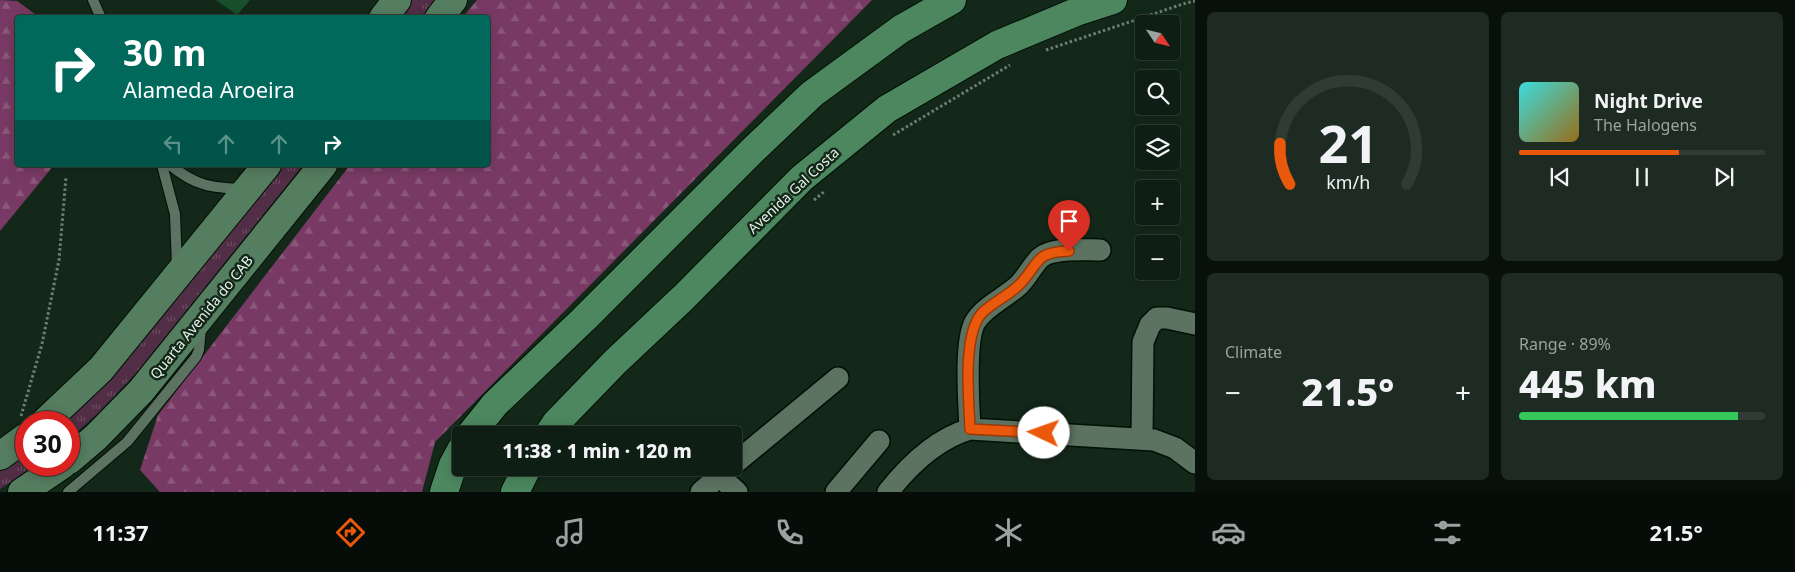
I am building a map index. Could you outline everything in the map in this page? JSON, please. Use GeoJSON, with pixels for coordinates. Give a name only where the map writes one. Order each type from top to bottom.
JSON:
{"type":"FeatureCollection","features":[{"type":"Feature","properties":{"kind":"main road"},"geometry":{"type":"LineString","coordinates":[[385,15],[397,0]]}},
{"type":"Feature","properties":{"kind":"main road"},"geometry":{"type":"LineString","coordinates":[[441,15],[453,0]]}},
{"type":"Feature","properties":{"kind":"main road"},"geometry":{"type":"LineString","coordinates":[[477,426],[495,404],[812,94],[901,29],[952,0]]}},
{"type":"Feature","properties":{"kind":"main road","name":"Avenida Gal Costa"},"geometry":{"type":"LineString","coordinates":[[554,426],[614,362],[684,297],[802,178],[887,109],[997,45],[1076,12],[1114,0]]}},
{"type":"Feature","properties":{"kind":"main road"},"geometry":{"type":"LineString","coordinates":[[57,411],[101,369],[265,167]]}},
{"type":"Feature","properties":{"kind":"main road","name":"Quarta Avenida do CAB"},"geometry":{"type":"LineString","coordinates":[[80,451],[141,391],[321,167]]}},
{"type":"Feature","properties":{"kind":"main road"},"geometry":{"type":"LineString","coordinates":[[0,456],[15,444]]}},
{"type":"Feature","properties":{"kind":"main road"},"geometry":{"type":"LineString","coordinates":[[444,492],[452,468]]}},
{"type":"Feature","properties":{"kind":"main road"},"geometry":{"type":"LineString","coordinates":[[22,492],[46,476]]}},
{"type":"Feature","properties":{"kind":"main road"},"geometry":{"type":"LineString","coordinates":[[515,492],[523,476]]}},
{"type":"Feature","properties":{"kind":"street"},"geometry":{"type":"LineString","coordinates":[[970,429],[968,375],[970,341],[974,323],[983,313],[1019,284],[1042,256],[1054,251],[1100,250]]}},
{"type":"Feature","properties":{"kind":"street"},"geometry":{"type":"LineString","coordinates":[[1142,438],[1143,342],[1150,325],[1157,318],[1167,318],[1195,324]]}},
{"type":"Feature","properties":{"kind":"street"},"geometry":{"type":"LineString","coordinates":[[742,457],[838,378]]}},
{"type":"Feature","properties":{"kind":"street"},"geometry":{"type":"LineString","coordinates":[[888,492],[926,451],[954,434],[970,429],[1142,438],[1154,440],[1175,448],[1195,463]]}},
{"type":"Feature","properties":{"kind":"street"},"geometry":{"type":"LineString","coordinates":[[836,492],[879,441]]}},
{"type":"Feature","properties":{"kind":"street"},"geometry":{"type":"LineString","coordinates":[[701,492],[719,476]]}},
{"type":"Feature","properties":{"kind":"street"},"geometry":{"type":"LineString","coordinates":[[730,476],[737,492]]}},
{"type":"Feature","properties":{"kind":"lane"},"geometry":{"type":"LineString","coordinates":[[93,0],[100,15]]}},
{"type":"Feature","properties":{"kind":"lane"},"geometry":{"type":"LineString","coordinates":[[163,167],[175,214],[177,276]]}},
{"type":"Feature","properties":{"kind":"lane"},"geometry":{"type":"LineString","coordinates":[[172,167],[184,177],[214,188],[248,189]]}},
{"type":"Feature","properties":{"kind":"lane"},"geometry":{"type":"LineString","coordinates":[[68,492],[127,442],[192,362],[198,350],[201,318]]}},
{"type":"Feature","properties":{"kind":"path"},"geometry":{"type":"LineString","coordinates":[[1039,53],[1195,1]]}},
{"type":"Feature","properties":{"kind":"path"},"geometry":{"type":"LineString","coordinates":[[889,137],[1013,64]]}},
{"type":"Feature","properties":{"kind":"path"},"geometry":{"type":"LineString","coordinates":[[26,398],[42,344],[59,260],[66,177]]}},
{"type":"Feature","properties":{"kind":"path"},"geometry":{"type":"LineString","coordinates":[[809,204],[831,186]]}},
{"type":"Feature","properties":{"kind":"green space"},"geometry":{"type":"Polygon","coordinates":[[[0,0],[17,1],[36,15],[15,15],[15,167],[52,167],[0,231],[0,0]]]}},
{"type":"Feature","properties":{"kind":"green space"},"geometry":{"type":"Polygon","coordinates":[[[410,0],[436,0],[424,15],[398,15],[410,0]]]}},
{"type":"Feature","properties":{"kind":"green space"},"geometry":{"type":"Polygon","coordinates":[[[477,0],[872,0],[435,442],[422,492],[160,492],[140,470],[158,415],[348,167],[490,167],[490,15],[465,15],[477,0]]]}},
{"type":"Feature","properties":{"kind":"green space"},"geometry":{"type":"Polygon","coordinates":[[[275,167],[301,167],[137,372],[80,429],[80,411],[66,411],[275,167]]]}},
{"type":"Feature","properties":{"kind":"green space"},"geometry":{"type":"Polygon","coordinates":[[[15,456],[15,476],[20,476],[0,489],[0,466],[15,456]]]}},
{"type":"Feature","properties":{"kind":"building"},"geometry":{"type":"Polygon","coordinates":[[[216,0],[250,0],[237,15],[216,0]]]}},
{"type":"Feature","properties":{"kind":"route"},"geometry":{"type":"LineString","coordinates":[[1044,433],[970,429],[968,375],[970,341],[974,323],[983,313],[1019,284],[1042,256],[1054,251],[1069,251]]}}]}
